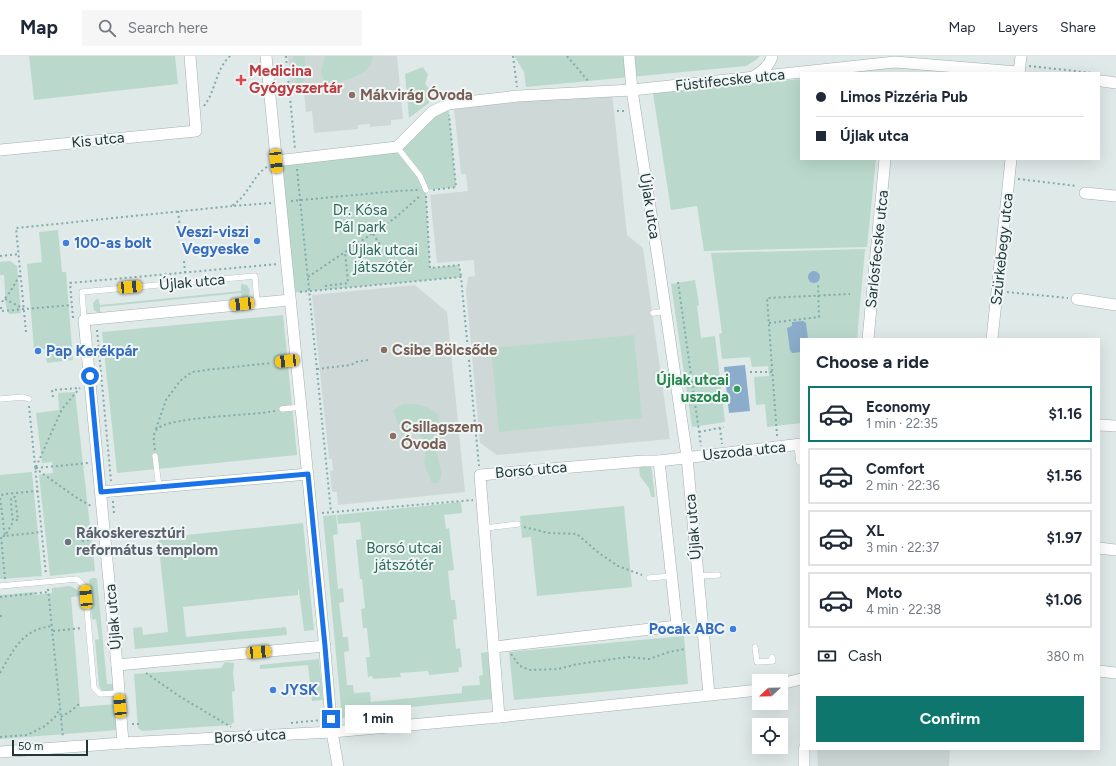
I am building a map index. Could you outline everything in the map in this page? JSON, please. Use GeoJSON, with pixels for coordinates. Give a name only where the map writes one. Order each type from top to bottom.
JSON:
{"type":"FeatureCollection","features":[{"type":"Feature","properties":{"kind":"street"},"geometry":{"type":"LineString","coordinates":[[190,56],[195,113]]}},
{"type":"Feature","properties":{"kind":"street"},"geometry":{"type":"LineString","coordinates":[[266,56],[325,646],[332,732],[338,766]]}},
{"type":"Feature","properties":{"kind":"street","name":"Újlak utca"},"geometry":{"type":"LineString","coordinates":[[629,56],[632,90],[687,457],[709,694]]}},
{"type":"Feature","properties":{"kind":"street"},"geometry":{"type":"LineString","coordinates":[[753,78],[765,69],[772,56]]}},
{"type":"Feature","properties":{"kind":"street","name":"Füstifecske utca"},"geometry":{"type":"LineString","coordinates":[[814,72],[895,64],[1020,66]]}},
{"type":"Feature","properties":{"kind":"street","name":"Füstifecske utca"},"geometry":{"type":"LineString","coordinates":[[632,90],[800,73]]}},
{"type":"Feature","properties":{"kind":"street"},"geometry":{"type":"LineString","coordinates":[[1102,81],[1116,83]]}},
{"type":"Feature","properties":{"kind":"street"},"geometry":{"type":"LineString","coordinates":[[276,161],[397,147],[432,112],[448,104],[518,96],[632,90]]}},
{"type":"Feature","properties":{"kind":"street","name":"Kis utca"},"geometry":{"type":"LineString","coordinates":[[0,150],[196,131],[195,113]]}},
{"type":"Feature","properties":{"kind":"street","name":"Sarlósfecske utca"},"geometry":{"type":"LineString","coordinates":[[868,338],[886,160]]}},
{"type":"Feature","properties":{"kind":"street","name":"Szürkebegy utca"},"geometry":{"type":"LineString","coordinates":[[992,338],[1010,160]]}},
{"type":"Feature","properties":{"kind":"street"},"geometry":{"type":"LineString","coordinates":[[1085,193],[1116,196]]}},
{"type":"Feature","properties":{"kind":"street","name":"Újlak utca"},"geometry":{"type":"LineString","coordinates":[[123,743],[84,320],[257,303],[290,296]]}},
{"type":"Feature","properties":{"kind":"street"},"geometry":{"type":"LineString","coordinates":[[1078,299],[1116,305]]}},
{"type":"Feature","properties":{"kind":"street"},"geometry":{"type":"LineString","coordinates":[[1100,425],[1116,426]]}},
{"type":"Feature","properties":{"kind":"street","name":"Uszoda utca"},"geometry":{"type":"LineString","coordinates":[[687,457],[799,445]]}},
{"type":"Feature","properties":{"kind":"street","name":"Borsó utca"},"geometry":{"type":"LineString","coordinates":[[499,717],[480,475],[687,457]]}},
{"type":"Feature","properties":{"kind":"street"},"geometry":{"type":"LineString","coordinates":[[494,647],[677,626],[659,460]]}},
{"type":"Feature","properties":{"kind":"street"},"geometry":{"type":"LineString","coordinates":[[101,492],[308,474]]}},
{"type":"Feature","properties":{"kind":"street"},"geometry":{"type":"LineString","coordinates":[[1100,548],[1116,550]]}},
{"type":"Feature","properties":{"kind":"street"},"geometry":{"type":"LineString","coordinates":[[117,665],[325,646]]}},
{"type":"Feature","properties":{"kind":"street"},"geometry":{"type":"LineString","coordinates":[[1100,671],[1116,673]]}},
{"type":"Feature","properties":{"kind":"street"},"geometry":{"type":"LineString","coordinates":[[788,682],[800,679]]}},
{"type":"Feature","properties":{"kind":"street","name":"Borsó utca"},"geometry":{"type":"LineString","coordinates":[[0,752],[123,743],[332,732],[499,717],[752,691]]}},
{"type":"Feature","properties":{"kind":"street"},"geometry":{"type":"LineString","coordinates":[[804,750],[804,766]]}},
{"type":"Feature","properties":{"kind":"lane"},"geometry":{"type":"LineString","coordinates":[[397,147],[420,176],[426,190]]}},
{"type":"Feature","properties":{"kind":"lane","name":"Újlak utca"},"geometry":{"type":"LineString","coordinates":[[84,320],[82,292],[87,291],[255,276],[257,303]]}},
{"type":"Feature","properties":{"kind":"lane"},"geometry":{"type":"LineString","coordinates":[[652,313],[666,311]]}},
{"type":"Feature","properties":{"kind":"lane"},"geometry":{"type":"LineString","coordinates":[[277,362],[296,360]]}},
{"type":"Feature","properties":{"kind":"lane"},"geometry":{"type":"LineString","coordinates":[[0,399],[23,397],[29,399]]}},
{"type":"Feature","properties":{"kind":"lane"},"geometry":{"type":"LineString","coordinates":[[282,409],[301,407]]}},
{"type":"Feature","properties":{"kind":"lane"},"geometry":{"type":"LineString","coordinates":[[799,445],[799,462]]}},
{"type":"Feature","properties":{"kind":"lane"},"geometry":{"type":"LineString","coordinates":[[155,456],[159,486]]}},
{"type":"Feature","properties":{"kind":"lane"},"geometry":{"type":"LineString","coordinates":[[485,528],[518,524]]}},
{"type":"Feature","properties":{"kind":"lane"},"geometry":{"type":"LineString","coordinates":[[698,576],[718,575]]}},
{"type":"Feature","properties":{"kind":"lane"},"geometry":{"type":"LineString","coordinates":[[649,578],[672,576]]}},
{"type":"Feature","properties":{"kind":"lane"},"geometry":{"type":"LineString","coordinates":[[3,586],[77,579],[85,587],[94,688],[100,694],[119,693]]}},
{"type":"Feature","properties":{"kind":"lane"},"geometry":{"type":"LineString","coordinates":[[755,647],[757,662],[773,661],[772,657]]}},
{"type":"Feature","properties":{"kind":"path"},"geometry":{"type":"LineString","coordinates":[[195,113],[201,109],[209,99],[219,70],[230,56]]}},
{"type":"Feature","properties":{"kind":"path"},"geometry":{"type":"LineString","coordinates":[[286,56],[331,512]]}},
{"type":"Feature","properties":{"kind":"path"},"geometry":{"type":"LineString","coordinates":[[514,56],[518,96]]}},
{"type":"Feature","properties":{"kind":"path"},"geometry":{"type":"LineString","coordinates":[[568,56],[598,92]]}},
{"type":"Feature","properties":{"kind":"path"},"geometry":{"type":"LineString","coordinates":[[1020,66],[1083,72]]}},
{"type":"Feature","properties":{"kind":"path"},"geometry":{"type":"LineString","coordinates":[[26,332],[16,228],[397,190],[426,190],[456,187],[448,104]]}},
{"type":"Feature","properties":{"kind":"path"},"geometry":{"type":"LineString","coordinates":[[232,206],[243,196],[260,172],[276,161]]}},
{"type":"Feature","properties":{"kind":"path"},"geometry":{"type":"LineString","coordinates":[[1009,178],[1082,187],[1085,193]]}},
{"type":"Feature","properties":{"kind":"path"},"geometry":{"type":"LineString","coordinates":[[308,278],[395,218],[426,190]]}},
{"type":"Feature","properties":{"kind":"path"},"geometry":{"type":"LineString","coordinates":[[426,190],[430,268],[459,265],[480,475]]}},
{"type":"Feature","properties":{"kind":"path"},"geometry":{"type":"LineString","coordinates":[[178,211],[181,237]]}},
{"type":"Feature","properties":{"kind":"path"},"geometry":{"type":"LineString","coordinates":[[373,234],[383,249]]}},
{"type":"Feature","properties":{"kind":"path"},"geometry":{"type":"LineString","coordinates":[[325,286],[348,283],[345,252]]}},
{"type":"Feature","properties":{"kind":"path"},"geometry":{"type":"LineString","coordinates":[[0,256],[19,254]]}},
{"type":"Feature","properties":{"kind":"path"},"geometry":{"type":"LineString","coordinates":[[184,261],[185,273]]}},
{"type":"Feature","properties":{"kind":"path"},"geometry":{"type":"LineString","coordinates":[[2,302],[10,292],[21,273]]}},
{"type":"Feature","properties":{"kind":"path"},"geometry":{"type":"LineString","coordinates":[[290,296],[309,291],[334,288],[461,276]]}},
{"type":"Feature","properties":{"kind":"path"},"geometry":{"type":"LineString","coordinates":[[678,282],[702,455]]}},
{"type":"Feature","properties":{"kind":"path"},"geometry":{"type":"LineString","coordinates":[[768,323],[819,317],[818,283]]}},
{"type":"Feature","properties":{"kind":"path"},"geometry":{"type":"LineString","coordinates":[[997,291],[1078,299]]}},
{"type":"Feature","properties":{"kind":"path"},"geometry":{"type":"LineString","coordinates":[[778,447],[767,298],[850,294]]}},
{"type":"Feature","properties":{"kind":"path"},"geometry":{"type":"LineString","coordinates":[[5,298],[25,310]]}},
{"type":"Feature","properties":{"kind":"path"},"geometry":{"type":"LineString","coordinates":[[2,311],[72,305]]}},
{"type":"Feature","properties":{"kind":"path"},"geometry":{"type":"LineString","coordinates":[[97,330],[114,514]]}},
{"type":"Feature","properties":{"kind":"path"},"geometry":{"type":"LineString","coordinates":[[317,369],[351,365],[356,362],[368,360]]}},
{"type":"Feature","properties":{"kind":"path"},"geometry":{"type":"LineString","coordinates":[[155,456],[154,434],[166,400],[180,381],[192,372],[277,362]]}},
{"type":"Feature","properties":{"kind":"path"},"geometry":{"type":"LineString","coordinates":[[750,372],[772,372]]}},
{"type":"Feature","properties":{"kind":"path"},"geometry":{"type":"LineString","coordinates":[[35,468],[62,409],[80,388],[52,390],[53,397]]}},
{"type":"Feature","properties":{"kind":"path"},"geometry":{"type":"LineString","coordinates":[[156,430],[166,424],[282,409]]}},
{"type":"Feature","properties":{"kind":"path"},"geometry":{"type":"LineString","coordinates":[[699,432],[724,427]]}},
{"type":"Feature","properties":{"kind":"path"},"geometry":{"type":"LineString","coordinates":[[720,428],[723,453]]}},
{"type":"Feature","properties":{"kind":"path"},"geometry":{"type":"LineString","coordinates":[[35,468],[98,462]]}},
{"type":"Feature","properties":{"kind":"path"},"geometry":{"type":"LineString","coordinates":[[35,468],[74,496],[91,506]]}},
{"type":"Feature","properties":{"kind":"path"},"geometry":{"type":"LineString","coordinates":[[4,536],[0,498],[2,495],[38,491]]}},
{"type":"Feature","properties":{"kind":"path"},"geometry":{"type":"LineString","coordinates":[[4,536],[13,522],[11,498],[15,497],[18,520],[13,520]]}},
{"type":"Feature","properties":{"kind":"path"},"geometry":{"type":"LineString","coordinates":[[312,514],[482,499]]}},
{"type":"Feature","properties":{"kind":"path"},"geometry":{"type":"LineString","coordinates":[[518,524],[526,528],[549,534],[577,534],[599,553],[618,566],[649,578]]}},
{"type":"Feature","properties":{"kind":"path"},"geometry":{"type":"LineString","coordinates":[[3,586],[0,536],[42,532]]}},
{"type":"Feature","properties":{"kind":"path"},"geometry":{"type":"LineString","coordinates":[[82,541],[94,539]]}},
{"type":"Feature","properties":{"kind":"path"},"geometry":{"type":"LineString","coordinates":[[0,597],[7,598],[48,592]]}},
{"type":"Feature","properties":{"kind":"path"},"geometry":{"type":"LineString","coordinates":[[0,673],[14,648],[21,639],[42,627],[53,626]]}},
{"type":"Feature","properties":{"kind":"path"},"geometry":{"type":"LineString","coordinates":[[53,631],[88,627]]}},
{"type":"Feature","properties":{"kind":"path"},"geometry":{"type":"LineString","coordinates":[[494,647],[509,652],[520,666],[530,670],[558,669],[578,664],[628,657],[649,659],[669,652],[685,649]]}},
{"type":"Feature","properties":{"kind":"path"},"geometry":{"type":"LineString","coordinates":[[132,663],[179,696],[236,730]]}},
{"type":"Feature","properties":{"kind":"path"},"geometry":{"type":"LineString","coordinates":[[61,717],[80,703]]}},
{"type":"Feature","properties":{"kind":"path"},"geometry":{"type":"LineString","coordinates":[[0,737],[27,735],[45,726],[55,717],[60,708]]}},
{"type":"Feature","properties":{"kind":"path"},"geometry":{"type":"LineString","coordinates":[[288,723],[331,719]]}},
{"type":"Feature","properties":{"kind":"path"},"geometry":{"type":"LineString","coordinates":[[132,729],[131,724],[140,724]]}},
{"type":"Feature","properties":{"kind":"shaded area","name":"Mákvirág Óvoda"},"geometry":{"type":"Polygon","coordinates":[[[288,56],[397,56],[403,119],[391,120],[391,125],[370,127],[370,124],[358,125],[358,129],[314,133],[312,111],[306,112],[304,92],[291,93],[288,56]]]}},
{"type":"Feature","properties":{"kind":"shaded area"},"geometry":{"type":"Polygon","coordinates":[[[612,92],[627,235],[643,248],[670,439],[497,455],[480,443],[466,290],[468,277],[475,276],[474,260],[437,263],[430,195],[468,191],[466,174],[461,174],[454,109],[612,92]]]}},
{"type":"Feature","properties":{"kind":"shaded area"},"geometry":{"type":"Polygon","coordinates":[[[415,285],[447,312],[465,492],[338,505],[337,492],[332,492],[330,471],[333,470],[332,459],[329,459],[312,295],[415,285]]]}},
{"type":"Feature","properties":{"kind":"shaded area"},"geometry":{"type":"Polygon","coordinates":[[[817,750],[950,750],[949,766],[818,766],[817,750]]]}},
{"type":"Feature","properties":{"kind":"green space"},"geometry":{"type":"Polygon","coordinates":[[[29,56],[175,56],[178,84],[34,100],[29,56]]]}},
{"type":"Feature","properties":{"kind":"green space"},"geometry":{"type":"Polygon","coordinates":[[[293,56],[305,56],[304,80],[301,86],[295,85],[296,71],[293,56]]]}},
{"type":"Feature","properties":{"kind":"green space"},"geometry":{"type":"Polygon","coordinates":[[[325,56],[373,56],[371,64],[362,73],[350,79],[325,85],[321,72],[325,56]]]}},
{"type":"Feature","properties":{"kind":"green space"},"geometry":{"type":"Polygon","coordinates":[[[514,56],[760,56],[746,66],[526,87],[524,72],[514,56]]]}},
{"type":"Feature","properties":{"kind":"green space"},"geometry":{"type":"Polygon","coordinates":[[[423,67],[428,75],[425,84],[430,89],[429,103],[409,118],[405,74],[423,67]]]}},
{"type":"Feature","properties":{"kind":"green space"},"geometry":{"type":"Polygon","coordinates":[[[800,79],[800,160],[876,160],[867,247],[704,251],[697,206],[671,210],[653,93],[800,79]]]}},
{"type":"Feature","properties":{"kind":"green space","name":"Dr. Kósa Pál park"},"geometry":{"type":"Polygon","coordinates":[[[448,104],[456,187],[426,190],[430,268],[459,265],[461,277],[289,293],[276,161],[397,147],[448,104]]]}},
{"type":"Feature","properties":{"kind":"green space"},"geometry":{"type":"Polygon","coordinates":[[[58,230],[62,272],[66,272],[73,360],[47,363],[45,349],[34,349],[27,264],[42,262],[39,232],[58,230]]]}},
{"type":"Feature","properties":{"kind":"green space"},"geometry":{"type":"Polygon","coordinates":[[[865,249],[857,338],[800,338],[800,423],[767,427],[765,404],[756,405],[754,377],[769,376],[768,366],[752,367],[750,357],[722,359],[719,334],[722,333],[711,253],[865,249]]]}},
{"type":"Feature","properties":{"kind":"green space"},"geometry":{"type":"Polygon","coordinates":[[[10,261],[17,266],[21,313],[9,314],[6,307],[4,275],[0,275],[0,262],[10,261]]]}},
{"type":"Feature","properties":{"kind":"green space"},"geometry":{"type":"Polygon","coordinates":[[[695,280],[699,305],[697,306],[701,338],[715,336],[725,422],[692,427],[671,284],[695,280]]]}},
{"type":"Feature","properties":{"kind":"green space"},"geometry":{"type":"Polygon","coordinates":[[[241,284],[247,285],[250,291],[248,297],[242,300],[241,293],[100,307],[100,314],[94,310],[93,303],[98,298],[100,305],[241,291],[241,284]]]}},
{"type":"Feature","properties":{"kind":"green space"},"geometry":{"type":"Polygon","coordinates":[[[283,315],[297,455],[117,473],[102,332],[283,315]]]}},
{"type":"Feature","properties":{"kind":"green space"},"geometry":{"type":"Polygon","coordinates":[[[634,335],[642,418],[499,432],[491,348],[634,335]]]}},
{"type":"Feature","properties":{"kind":"green space"},"geometry":{"type":"Polygon","coordinates":[[[75,392],[95,571],[50,576],[39,475],[53,473],[52,462],[42,463],[36,413],[59,410],[58,393],[75,392]]]}},
{"type":"Feature","properties":{"kind":"green space"},"geometry":{"type":"Polygon","coordinates":[[[403,404],[422,405],[438,415],[439,427],[432,438],[441,470],[441,477],[438,483],[432,483],[424,464],[426,446],[420,434],[414,432],[409,435],[402,435],[393,410],[403,404]]]}},
{"type":"Feature","properties":{"kind":"green space"},"geometry":{"type":"Polygon","coordinates":[[[651,465],[655,497],[651,497],[649,488],[640,476],[639,466],[651,465]]]}},
{"type":"Feature","properties":{"kind":"green space"},"geometry":{"type":"Polygon","coordinates":[[[32,472],[42,576],[0,579],[0,475],[32,472]]]}},
{"type":"Feature","properties":{"kind":"green space","name":"Borsó utcai játszótér"},"geometry":{"type":"Polygon","coordinates":[[[461,502],[462,513],[444,515],[446,529],[449,528],[454,570],[448,571],[451,600],[455,600],[457,619],[453,620],[456,649],[460,648],[462,667],[458,668],[459,672],[429,675],[428,671],[400,673],[401,677],[373,679],[372,676],[368,677],[366,657],[370,657],[367,628],[363,628],[361,609],[365,608],[356,540],[362,539],[360,522],[338,524],[337,515],[461,502]]]}},
{"type":"Feature","properties":{"kind":"green space"},"geometry":{"type":"Polygon","coordinates":[[[624,506],[632,587],[537,596],[531,537],[522,538],[520,516],[624,506]]]}},
{"type":"Feature","properties":{"kind":"green space"},"geometry":{"type":"Polygon","coordinates":[[[336,515],[338,534],[333,535],[338,589],[343,588],[344,602],[339,603],[343,637],[348,637],[349,651],[344,652],[347,685],[353,685],[354,693],[370,692],[371,702],[462,693],[462,686],[480,685],[479,676],[483,675],[481,653],[488,652],[493,699],[411,707],[411,711],[342,718],[323,516],[336,515]]]}},
{"type":"Feature","properties":{"kind":"green space"},"geometry":{"type":"Polygon","coordinates":[[[303,523],[314,630],[304,631],[298,589],[298,595],[183,607],[186,637],[286,627],[287,635],[135,649],[133,628],[142,627],[143,635],[168,632],[158,538],[303,523]]]}},
{"type":"Feature","properties":{"kind":"green space"},"geometry":{"type":"Polygon","coordinates":[[[92,578],[97,579],[107,684],[117,684],[114,691],[104,692],[101,690],[99,685],[95,640],[99,639],[96,619],[92,620],[89,580],[92,578]]]}},
{"type":"Feature","properties":{"kind":"green space"},"geometry":{"type":"Polygon","coordinates":[[[70,586],[76,589],[81,596],[71,597],[80,707],[116,704],[118,730],[0,739],[0,595],[35,592],[35,595],[52,593],[52,588],[70,586]]]}},
{"type":"Feature","properties":{"kind":"green space"},"geometry":{"type":"Polygon","coordinates":[[[684,636],[688,684],[514,700],[509,652],[684,636]]]}},
{"type":"Feature","properties":{"kind":"green space"},"geometry":{"type":"Polygon","coordinates":[[[319,659],[323,700],[312,701],[308,665],[260,669],[260,665],[319,659]]]}},
{"type":"Feature","properties":{"kind":"green space"},"geometry":{"type":"Polygon","coordinates":[[[225,662],[234,663],[233,673],[235,691],[232,692],[234,722],[231,725],[142,731],[138,728],[134,674],[221,668],[225,662]]]}},
{"type":"Feature","properties":{"kind":"water"},"geometry":{"type":"Polygon","coordinates":[[[814,271],[818,273],[820,277],[818,281],[814,283],[810,281],[808,277],[810,273],[814,271]]]}},
{"type":"Feature","properties":{"kind":"water"},"geometry":{"type":"Polygon","coordinates":[[[803,321],[806,323],[808,338],[800,338],[800,352],[792,353],[790,350],[787,328],[792,326],[792,322],[803,321]]]}},
{"type":"Feature","properties":{"kind":"water"},"geometry":{"type":"Polygon","coordinates":[[[745,365],[750,411],[729,413],[724,367],[745,365]]]}},
{"type":"Feature","properties":{"kind":"place","name":"Medicina Gyógyszertár"},"geometry":{"type":"Point","coordinates":[241,80]}},
{"type":"Feature","properties":{"kind":"place","name":"Mákvirág Óvoda"},"geometry":{"type":"Point","coordinates":[352,95]}},
{"type":"Feature","properties":{"kind":"place","name":"Veszi-viszi Vegyeske"},"geometry":{"type":"Point","coordinates":[257,241]}},
{"type":"Feature","properties":{"kind":"place","name":"100-as bolt"},"geometry":{"type":"Point","coordinates":[66,243]}},
{"type":"Feature","properties":{"kind":"place","name":"Csibe Bölcsőde"},"geometry":{"type":"Point","coordinates":[384,350]}},
{"type":"Feature","properties":{"kind":"place","name":"Pap Kerékpár"},"geometry":{"type":"Point","coordinates":[38,351]}},
{"type":"Feature","properties":{"kind":"place","name":"Újlak utcai uszoda"},"geometry":{"type":"Point","coordinates":[737,389]}},
{"type":"Feature","properties":{"kind":"place","name":"Csillagszem Óvoda"},"geometry":{"type":"Point","coordinates":[393,436]}},
{"type":"Feature","properties":{"kind":"place","name":"Rákoskeresztúri református templom"},"geometry":{"type":"Point","coordinates":[68,542]}},
{"type":"Feature","properties":{"kind":"place","name":"Pocak ABC"},"geometry":{"type":"Point","coordinates":[733,629]}},
{"type":"Feature","properties":{"kind":"place","name":"JYSK"},"geometry":{"type":"Point","coordinates":[273,690]}},
{"type":"Feature","properties":{"kind":"route"},"geometry":{"type":"LineString","coordinates":[[90,376],[101,492],[308,474],[331,719]]}},
{"type":"Feature","properties":{"kind":"park label","name":"Újlak utcai játszótér"},"geometry":{"type":"Point","coordinates":[383,258]}}]}
